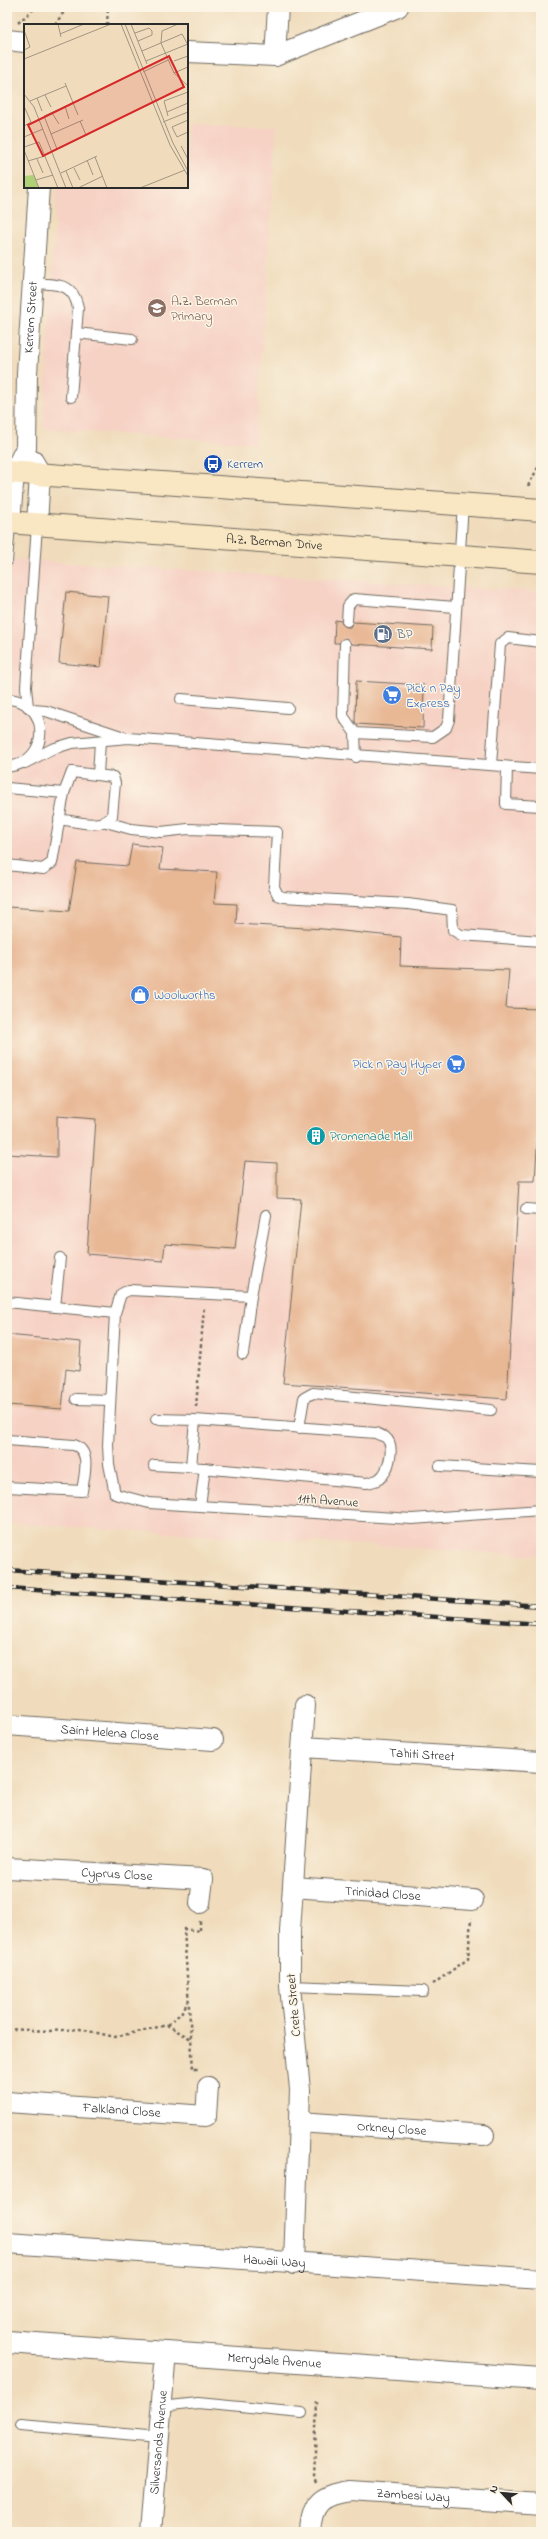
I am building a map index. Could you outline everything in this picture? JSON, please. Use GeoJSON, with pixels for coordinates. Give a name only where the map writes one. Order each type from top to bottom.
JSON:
{"type":"FeatureCollection","features":[{"type":"Feature","properties":{"kind":"main road"},"geometry":{"type":"LineString","coordinates":[[10,472],[541,510]]}},
{"type":"Feature","properties":{"kind":"main road","name":"A.Z. Berman Drive"},"geometry":{"type":"LineString","coordinates":[[8,523],[541,562]]}},
{"type":"Feature","properties":{"kind":"street"},"geometry":{"type":"LineString","coordinates":[[275,56],[278,7]]}},
{"type":"Feature","properties":{"kind":"street"},"geometry":{"type":"LineString","coordinates":[[188,52],[275,56],[398,7]]}},
{"type":"Feature","properties":{"kind":"street"},"geometry":{"type":"LineString","coordinates":[[7,40],[24,42]]}},
{"type":"Feature","properties":{"kind":"street","name":"Kerrem Street"},"geometry":{"type":"LineString","coordinates":[[8,523],[10,472],[26,448],[32,283],[39,188]]}},
{"type":"Feature","properties":{"kind":"street"},"geometry":{"type":"LineString","coordinates":[[26,448],[40,473],[37,525]]}},
{"type":"Feature","properties":{"kind":"street","name":"Crete Street"},"geometry":{"type":"LineString","coordinates":[[294,2264],[300,2090],[290,1986],[293,1887],[305,1705]]}},
{"type":"Feature","properties":{"kind":"street","name":"Saint Helena Close"},"geometry":{"type":"LineString","coordinates":[[7,1725],[213,1740]]}},
{"type":"Feature","properties":{"kind":"street","name":"Tahiti Street"},"geometry":{"type":"LineString","coordinates":[[303,1747],[541,1762]]}},
{"type":"Feature","properties":{"kind":"street","name":"Cyprus Close"},"geometry":{"type":"LineString","coordinates":[[7,1868],[202,1879],[200,1903]]}},
{"type":"Feature","properties":{"kind":"street","name":"Trinidad Close"},"geometry":{"type":"LineString","coordinates":[[293,1887],[473,1900]]}},
{"type":"Feature","properties":{"kind":"street","name":"Falkland Close"},"geometry":{"type":"LineString","coordinates":[[7,2102],[206,2116],[208,2078]]}},
{"type":"Feature","properties":{"kind":"street","name":"Orkney Close"},"geometry":{"type":"LineString","coordinates":[[299,2122],[484,2135]]}},
{"type":"Feature","properties":{"kind":"street","name":"Hawaii Way"},"geometry":{"type":"LineString","coordinates":[[7,2243],[294,2264],[541,2279]]}},
{"type":"Feature","properties":{"kind":"street","name":"Merrydale Avenue"},"geometry":{"type":"LineString","coordinates":[[7,2342],[541,2379]]}},
{"type":"Feature","properties":{"kind":"street","name":"Silversands Avenue"},"geometry":{"type":"LineString","coordinates":[[151,2532],[166,2352]]}},
{"type":"Feature","properties":{"kind":"street","name":"Zambesi Way"},"geometry":{"type":"LineString","coordinates":[[323,2499],[331,2494],[350,2491],[541,2504]]}},
{"type":"Feature","properties":{"kind":"street"},"geometry":{"type":"LineString","coordinates":[[310,2532],[311,2519],[316,2506],[323,2499]]}},
{"type":"Feature","properties":{"kind":"lane"},"geometry":{"type":"LineString","coordinates":[[32,283],[61,285],[69,289],[76,296],[78,308],[71,397]]}},
{"type":"Feature","properties":{"kind":"lane"},"geometry":{"type":"LineString","coordinates":[[76,332],[132,339]]}},
{"type":"Feature","properties":{"kind":"lane"},"geometry":{"type":"LineString","coordinates":[[355,733],[433,737],[446,728],[449,720],[458,556],[463,504]]}},
{"type":"Feature","properties":{"kind":"lane"},"geometry":{"type":"LineString","coordinates":[[7,561],[8,523]]}},
{"type":"Feature","properties":{"kind":"lane"},"geometry":{"type":"LineString","coordinates":[[25,763],[34,754],[39,744],[41,732],[38,720],[30,708],[26,687],[37,525]]}},
{"type":"Feature","properties":{"kind":"lane"},"geometry":{"type":"LineString","coordinates":[[347,621],[348,606],[354,599],[455,607]]}},
{"type":"Feature","properties":{"kind":"lane"},"geometry":{"type":"LineString","coordinates":[[491,765],[500,644],[508,638],[541,642]]}},
{"type":"Feature","properties":{"kind":"lane"},"geometry":{"type":"LineString","coordinates":[[345,644],[343,716],[355,733],[356,757]]}},
{"type":"Feature","properties":{"kind":"lane"},"geometry":{"type":"LineString","coordinates":[[7,699],[19,701],[30,708],[128,738],[356,757],[541,769]]}},
{"type":"Feature","properties":{"kind":"lane"},"geometry":{"type":"LineString","coordinates":[[181,699],[288,708]]}},
{"type":"Feature","properties":{"kind":"lane"},"geometry":{"type":"LineString","coordinates":[[7,768],[25,763],[52,749],[72,743],[100,742],[128,738]]}},
{"type":"Feature","properties":{"kind":"lane"},"geometry":{"type":"LineString","coordinates":[[98,774],[100,742]]}},
{"type":"Feature","properties":{"kind":"lane"},"geometry":{"type":"LineString","coordinates":[[507,767],[506,804],[541,806]]}},
{"type":"Feature","properties":{"kind":"lane"},"geometry":{"type":"LineString","coordinates":[[7,865],[43,869],[49,866],[55,857],[59,819],[64,793],[72,772],[110,775],[114,779],[112,816],[106,822],[100,824],[59,819]]}},
{"type":"Feature","properties":{"kind":"lane"},"geometry":{"type":"LineString","coordinates":[[7,788],[64,793]]}},
{"type":"Feature","properties":{"kind":"lane"},"geometry":{"type":"LineString","coordinates":[[106,822],[131,829],[161,832],[188,829],[277,832],[274,887],[278,895],[283,897],[408,904],[452,910],[453,930],[461,935],[541,941]]}},
{"type":"Feature","properties":{"kind":"lane"},"geometry":{"type":"LineString","coordinates":[[526,1209],[541,1210]]}},
{"type":"Feature","properties":{"kind":"lane"},"geometry":{"type":"LineString","coordinates":[[243,1354],[251,1296],[266,1215]]}},
{"type":"Feature","properties":{"kind":"lane"},"geometry":{"type":"LineString","coordinates":[[55,1307],[60,1258]]}},
{"type":"Feature","properties":{"kind":"lane"},"geometry":{"type":"LineString","coordinates":[[76,1399],[110,1400],[115,1313],[121,1294],[128,1290],[251,1296]]}},
{"type":"Feature","properties":{"kind":"lane"},"geometry":{"type":"LineString","coordinates":[[7,1302],[115,1313]]}},
{"type":"Feature","properties":{"kind":"lane"},"geometry":{"type":"LineString","coordinates":[[299,1428],[301,1404],[304,1398],[313,1393],[491,1410]]}},
{"type":"Feature","properties":{"kind":"lane","name":"11th Avenue"},"geometry":{"type":"LineString","coordinates":[[110,1400],[108,1464],[115,1494],[149,1503],[412,1520],[541,1510]]}},
{"type":"Feature","properties":{"kind":"lane"},"geometry":{"type":"LineString","coordinates":[[154,1465],[205,1468],[367,1483],[380,1478],[386,1471],[389,1452],[389,1444],[386,1438],[376,1433],[195,1420],[156,1419]]}},
{"type":"Feature","properties":{"kind":"lane"},"geometry":{"type":"LineString","coordinates":[[191,1467],[195,1420]]}},
{"type":"Feature","properties":{"kind":"lane"},"geometry":{"type":"LineString","coordinates":[[7,1440],[74,1445],[83,1450],[85,1456],[82,1492],[7,1487]]}},
{"type":"Feature","properties":{"kind":"lane"},"geometry":{"type":"LineString","coordinates":[[440,1466],[541,1472]]}},
{"type":"Feature","properties":{"kind":"lane"},"geometry":{"type":"LineString","coordinates":[[200,1506],[205,1468]]}},
{"type":"Feature","properties":{"kind":"lane"},"geometry":{"type":"LineString","coordinates":[[290,1986],[423,1991]]}},
{"type":"Feature","properties":{"kind":"lane"},"geometry":{"type":"LineString","coordinates":[[161,2407],[198,2403],[302,2413]]}},
{"type":"Feature","properties":{"kind":"lane"},"geometry":{"type":"LineString","coordinates":[[21,2425],[159,2437]]}},
{"type":"Feature","properties":{"kind":"path"},"geometry":{"type":"LineString","coordinates":[[56,24],[67,7]]}},
{"type":"Feature","properties":{"kind":"path"},"geometry":{"type":"LineString","coordinates":[[107,24],[108,7]]}},
{"type":"Feature","properties":{"kind":"path"},"geometry":{"type":"LineString","coordinates":[[528,486],[541,462]]}},
{"type":"Feature","properties":{"kind":"path"},"geometry":{"type":"LineString","coordinates":[[195,1420],[205,1294]]}},
{"type":"Feature","properties":{"kind":"path"},"geometry":{"type":"LineString","coordinates":[[423,1991],[468,1959],[473,1900]]}},
{"type":"Feature","properties":{"kind":"path"},"geometry":{"type":"LineString","coordinates":[[200,1931],[184,1929],[193,2069],[208,2078]]}},
{"type":"Feature","properties":{"kind":"path"},"geometry":{"type":"LineString","coordinates":[[7,2029],[50,2031],[80,2029],[115,2037],[167,2025],[181,2013],[188,2002]]}},
{"type":"Feature","properties":{"kind":"path"},"geometry":{"type":"LineString","coordinates":[[167,2025],[191,2039]]}},
{"type":"Feature","properties":{"kind":"path"},"geometry":{"type":"LineString","coordinates":[[317,2402],[314,2477],[323,2499]]}},
{"type":"Feature","properties":{"kind":"shaded area","name":"A.Z. Berman Primary"},"geometry":{"type":"Polygon","coordinates":[[[188,123],[277,126],[256,443],[43,429],[57,188],[188,188],[188,123]]]}},
{"type":"Feature","properties":{"kind":"shaded area"},"geometry":{"type":"Polygon","coordinates":[[[7,559],[541,592],[541,1556],[7,1523],[7,559]]]}},
{"type":"Feature","properties":{"kind":"building"},"geometry":{"type":"Polygon","coordinates":[[[66,592],[108,596],[101,667],[59,663],[66,592]]]}},
{"type":"Feature","properties":{"kind":"building"},"geometry":{"type":"Polygon","coordinates":[[[335,620],[341,621],[346,627],[350,627],[353,622],[433,627],[432,649],[351,644],[346,638],[339,643],[334,643],[335,620]]]}},
{"type":"Feature","properties":{"kind":"building"},"geometry":{"type":"Polygon","coordinates":[[[356,681],[424,685],[423,728],[356,724],[356,681]]]}},
{"type":"Feature","properties":{"kind":"building","name":"Promenade Mall"},"geometry":{"type":"Polygon","coordinates":[[[132,844],[163,848],[160,869],[217,872],[214,903],[237,904],[236,924],[323,929],[401,937],[400,966],[509,970],[506,1008],[541,1009],[541,1083],[535,1181],[519,1181],[507,1399],[283,1383],[301,1199],[277,1198],[277,1163],[245,1161],[235,1249],[165,1244],[163,1261],[87,1254],[96,1119],[57,1116],[57,1157],[7,1154],[7,907],[69,911],[77,862],[128,866],[132,844]]]}},
{"type":"Feature","properties":{"kind":"building"},"geometry":{"type":"Polygon","coordinates":[[[7,1335],[81,1342],[79,1371],[66,1369],[62,1409],[7,1405],[7,1335]]]}},
{"type":"Feature","properties":{"kind":"railway"},"geometry":{"type":"LineString","coordinates":[[7,1570],[541,1606]]}},
{"type":"Feature","properties":{"kind":"railway"},"geometry":{"type":"LineString","coordinates":[[7,1588],[541,1624]]}},
{"type":"Feature","properties":{"kind":"place","name":"A.Z. Berman Primary"},"geometry":{"type":"Point","coordinates":[157,308]}},
{"type":"Feature","properties":{"kind":"place","name":"Kerrem"},"geometry":{"type":"Point","coordinates":[213,464]}},
{"type":"Feature","properties":{"kind":"place","name":"BP"},"geometry":{"type":"Point","coordinates":[383,634]}},
{"type":"Feature","properties":{"kind":"place","name":"Pick n Pay Express"},"geometry":{"type":"Point","coordinates":[392,695]}},
{"type":"Feature","properties":{"kind":"place","name":"Woolworths"},"geometry":{"type":"Point","coordinates":[140,995]}},
{"type":"Feature","properties":{"kind":"place","name":"Pick n Pay Hyper"},"geometry":{"type":"Point","coordinates":[456,1064]}},
{"type":"Feature","properties":{"kind":"place","name":"Promenade Mall"},"geometry":{"type":"Point","coordinates":[316,1136]}}]}
